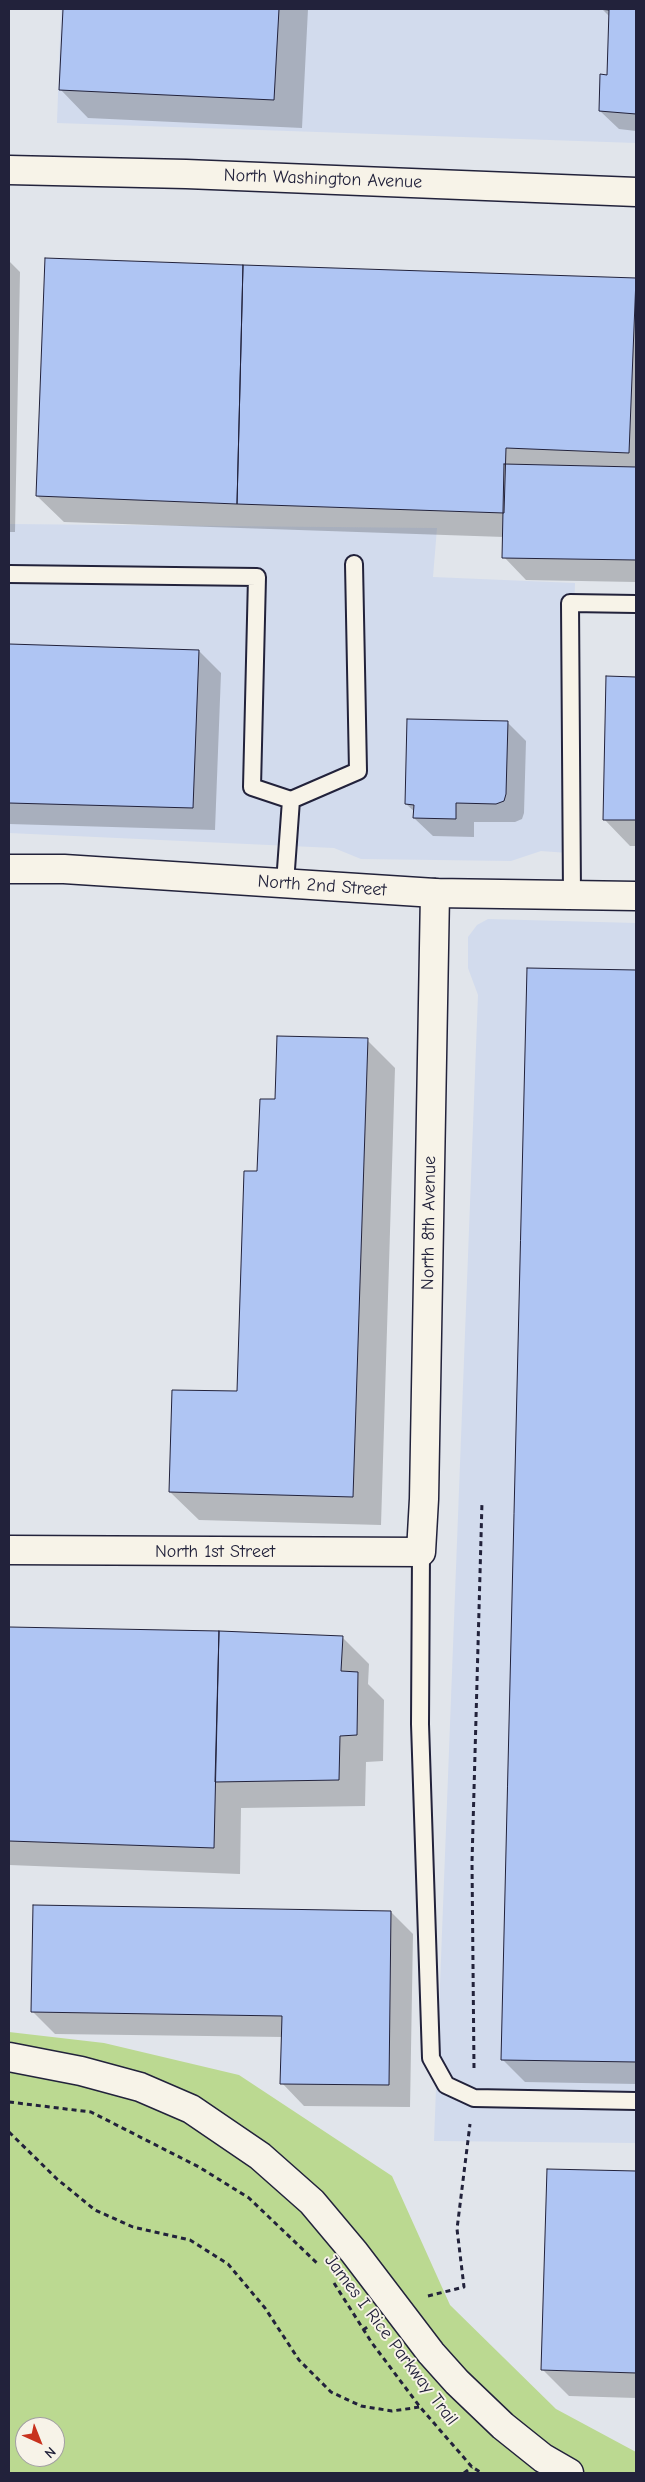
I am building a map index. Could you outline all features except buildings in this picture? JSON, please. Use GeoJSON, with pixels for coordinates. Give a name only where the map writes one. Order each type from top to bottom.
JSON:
{"type":"FeatureCollection","features":[{"type":"Feature","properties":{"kind":"street","name":"North Washington Avenue"},"geometry":{"type":"LineString","coordinates":[[9,170],[186,174],[636,192]]}},
{"type":"Feature","properties":{"kind":"street","name":"North 2nd Street"},"geometry":{"type":"LineString","coordinates":[[9,869],[64,869],[435,893],[636,896]]}},
{"type":"Feature","properties":{"kind":"street","name":"North 8th Avenue"},"geometry":{"type":"LineString","coordinates":[[421,1552],[424,1499],[435,893]]}},
{"type":"Feature","properties":{"kind":"street","name":"North 1st Street"},"geometry":{"type":"LineString","coordinates":[[9,1550],[421,1552]]}},
{"type":"Feature","properties":{"kind":"street"},"geometry":{"type":"LineString","coordinates":[[9,2057],[81,2070],[140,2087],[191,2109],[260,2156],[312,2202],[354,2252],[431,2353],[457,2382],[503,2426],[543,2458],[569,2473]]}},
{"type":"Feature","properties":{"kind":"lane"},"geometry":{"type":"LineString","coordinates":[[9,574],[257,577],[252,788],[291,800],[358,771],[354,564]]}},
{"type":"Feature","properties":{"kind":"lane"},"geometry":{"type":"LineString","coordinates":[[572,895],[570,603],[636,604]]}},
{"type":"Feature","properties":{"kind":"lane"},"geometry":{"type":"LineString","coordinates":[[285,883],[291,800]]}},
{"type":"Feature","properties":{"kind":"lane"},"geometry":{"type":"LineString","coordinates":[[421,1552],[420,1744],[431,2058],[446,2085],[474,2098],[636,2101]]}},
{"type":"Feature","properties":{"kind":"path"},"geometry":{"type":"LineString","coordinates":[[423,2298],[464,2287],[457,2229],[474,2098],[472,1862],[482,1502]]}},
{"type":"Feature","properties":{"kind":"path","name":"James I Rice Parkway Trail"},"geometry":{"type":"LineString","coordinates":[[9,2102],[91,2112],[199,2167],[249,2198],[320,2265]]}},
{"type":"Feature","properties":{"kind":"path"},"geometry":{"type":"LineString","coordinates":[[9,2132],[57,2179],[95,2210],[134,2227],[190,2240],[228,2264],[265,2308],[300,2360],[331,2392],[361,2406],[392,2412],[420,2407]]}},
{"type":"Feature","properties":{"kind":"path","name":"James I Rice Parkway Trail"},"geometry":{"type":"LineString","coordinates":[[332,2280],[372,2343],[420,2407],[472,2466],[482,2473]]}},
{"type":"Feature","properties":{"kind":"path"},"geometry":{"type":"LineString","coordinates":[[464,2473],[472,2466]]}},
{"type":"Feature","properties":{"kind":"shaded area"},"geometry":{"type":"Polygon","coordinates":[[[61,9],[636,9],[636,143],[57,123],[61,9]]]}},
{"type":"Feature","properties":{"kind":"shaded area"},"geometry":{"type":"Polygon","coordinates":[[[9,524],[437,528],[433,577],[575,583],[568,853],[541,851],[511,861],[361,859],[334,848],[9,833],[9,524]]]}},
{"type":"Feature","properties":{"kind":"shaded area"},"geometry":{"type":"Polygon","coordinates":[[[488,919],[636,923],[636,2143],[434,2141],[478,995],[468,968],[468,937],[477,925],[488,919]]]}},
{"type":"Feature","properties":{"kind":"green space"},"geometry":{"type":"Polygon","coordinates":[[[9,2032],[104,2043],[239,2075],[392,2176],[450,2305],[556,2409],[636,2452],[636,2473],[9,2473],[9,2032]]]}}]}
